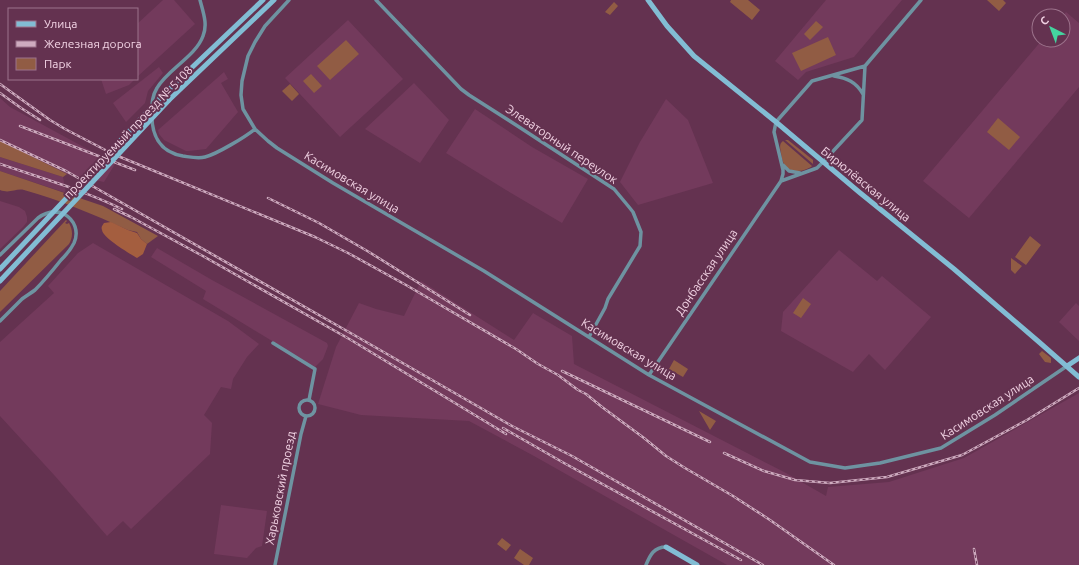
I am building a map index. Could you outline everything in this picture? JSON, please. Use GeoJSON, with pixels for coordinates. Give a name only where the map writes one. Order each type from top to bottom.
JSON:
{"type":"FeatureCollection","features":[{"type":"Feature","properties":{"kind":"main road","name":"проектируемый проезд № 5108"},"geometry":{"type":"LineString","coordinates":[[0,269],[163,95],[263,0]]}},
{"type":"Feature","properties":{"kind":"main road","name":"проектируемый проезд № 5108"},"geometry":{"type":"LineString","coordinates":[[0,281],[169,100],[274,0]]}},
{"type":"Feature","properties":{"kind":"main road","name":"Бирюлёвская улица"},"geometry":{"type":"LineString","coordinates":[[648,0],[667,26],[694,56],[995,303],[1079,377]]}},
{"type":"Feature","properties":{"kind":"main road"},"geometry":{"type":"LineString","coordinates":[[1067,366],[1079,358]]}},
{"type":"Feature","properties":{"kind":"main road"},"geometry":{"type":"LineString","coordinates":[[666,547],[697,565]]}},
{"type":"Feature","properties":{"kind":"street"},"geometry":{"type":"LineString","coordinates":[[200,0],[205,20],[204,35],[197,46],[161,83],[155,92],[152,103],[152,123],[154,134],[162,146],[173,154],[199,158],[216,152],[255,128]]}},
{"type":"Feature","properties":{"kind":"street","name":"Касимовская улица"},"geometry":{"type":"LineString","coordinates":[[289,0],[265,26],[258,37],[248,56],[242,81],[242,106],[245,113],[255,128],[268,141],[421,235],[484,271],[649,374],[810,462],[845,468],[880,463],[941,448],[995,415],[1067,366]]}},
{"type":"Feature","properties":{"kind":"street","name":"Элеваторный переулок"},"geometry":{"type":"LineString","coordinates":[[376,0],[461,89],[614,189],[630,207],[641,232],[640,246],[608,299],[605,308],[588,337]]}},
{"type":"Feature","properties":{"kind":"street"},"geometry":{"type":"LineString","coordinates":[[781,181],[783,174],[781,160],[774,132],[776,122],[812,81],[865,66],[921,0]]}},
{"type":"Feature","properties":{"kind":"street"},"geometry":{"type":"LineString","coordinates":[[781,181],[816,168],[862,120],[865,66]]}},
{"type":"Feature","properties":{"kind":"street"},"geometry":{"type":"LineString","coordinates":[[833,75],[853,81],[857,84],[863,95]]}},
{"type":"Feature","properties":{"kind":"street"},"geometry":{"type":"LineString","coordinates":[[781,160],[789,171],[803,173]]}},
{"type":"Feature","properties":{"kind":"street","name":"Донбасская улица"},"geometry":{"type":"LineString","coordinates":[[649,374],[781,181]]}},
{"type":"Feature","properties":{"kind":"street"},"geometry":{"type":"LineString","coordinates":[[0,255],[41,216],[48,213],[55,212],[63,214],[74,224],[76,232],[74,244],[54,269],[34,290],[0,321]]}},
{"type":"Feature","properties":{"kind":"street"},"geometry":{"type":"LineString","coordinates":[[273,343],[315,369],[309,400]]}},
{"type":"Feature","properties":{"kind":"street"},"geometry":{"type":"LineString","coordinates":[[309,400],[312,402],[315,410],[310,416],[306,416],[300,412],[299,406],[303,401],[309,400]]}},
{"type":"Feature","properties":{"kind":"street","name":"Харьковский проезд"},"geometry":{"type":"LineString","coordinates":[[275,565],[300,437],[306,416]]}},
{"type":"Feature","properties":{"kind":"street"},"geometry":{"type":"LineString","coordinates":[[646,565],[655,550],[666,547]]}},
{"type":"Feature","properties":{"kind":"shaded area"},"geometry":{"type":"Polygon","coordinates":[[[163,0],[174,0],[195,24],[138,76],[138,23],[163,0]]]}},
{"type":"Feature","properties":{"kind":"shaded area"},"geometry":{"type":"Polygon","coordinates":[[[826,0],[902,0],[854,57],[806,72],[798,80],[775,61],[826,0]]]}},
{"type":"Feature","properties":{"kind":"shaded area"},"geometry":{"type":"Polygon","coordinates":[[[1071,16],[1079,23],[1079,87],[969,218],[923,181],[1035,48],[1071,48],[1071,16]]]}},
{"type":"Feature","properties":{"kind":"shaded area"},"geometry":{"type":"Polygon","coordinates":[[[348,20],[403,79],[340,137],[285,78],[348,20]]]}},
{"type":"Feature","properties":{"kind":"shaded area"},"geometry":{"type":"Polygon","coordinates":[[[159,67],[163,73],[148,91],[145,103],[126,122],[113,103],[159,67]]]}},
{"type":"Feature","properties":{"kind":"shaded area"},"geometry":{"type":"Polygon","coordinates":[[[224,72],[228,79],[221,83],[238,112],[206,149],[186,151],[164,140],[159,134],[158,130],[224,72]]]}},
{"type":"Feature","properties":{"kind":"shaded area"},"geometry":{"type":"Polygon","coordinates":[[[101,80],[134,80],[129,85],[106,94],[101,80]]]}},
{"type":"Feature","properties":{"kind":"shaded area"},"geometry":{"type":"Polygon","coordinates":[[[414,83],[449,120],[420,163],[365,129],[414,83]]]}},
{"type":"Feature","properties":{"kind":"shaded area"},"geometry":{"type":"Polygon","coordinates":[[[0,98],[10,107],[115,164],[104,182],[67,174],[0,141],[0,98]]]}},
{"type":"Feature","properties":{"kind":"shaded area"},"geometry":{"type":"Polygon","coordinates":[[[666,99],[688,120],[713,183],[638,205],[620,182],[640,142],[666,99]]]}},
{"type":"Feature","properties":{"kind":"shaded area"},"geometry":{"type":"Polygon","coordinates":[[[475,109],[532,147],[588,179],[562,223],[446,153],[475,109]]]}},
{"type":"Feature","properties":{"kind":"shaded area"},"geometry":{"type":"Polygon","coordinates":[[[0,157],[63,177],[66,193],[0,171],[0,157]]]}},
{"type":"Feature","properties":{"kind":"shaded area"},"geometry":{"type":"Polygon","coordinates":[[[0,201],[19,207],[25,211],[27,222],[0,249],[0,201]]]}},
{"type":"Feature","properties":{"kind":"shaded area"},"geometry":{"type":"Polygon","coordinates":[[[111,222],[137,233],[147,244],[143,254],[137,258],[117,245],[103,233],[102,226],[104,223],[111,222]]]}},
{"type":"Feature","properties":{"kind":"shaded area"},"geometry":{"type":"Polygon","coordinates":[[[93,243],[228,321],[259,344],[247,357],[233,379],[231,389],[221,387],[204,415],[212,423],[210,454],[131,529],[123,521],[107,536],[0,416],[0,342],[54,293],[48,286],[78,253],[93,243]]]}},
{"type":"Feature","properties":{"kind":"shaded area"},"geometry":{"type":"Polygon","coordinates":[[[157,248],[327,343],[328,346],[323,359],[315,367],[203,299],[206,291],[151,257],[157,248]]]}},
{"type":"Feature","properties":{"kind":"shaded area"},"geometry":{"type":"Polygon","coordinates":[[[839,250],[877,281],[882,276],[931,317],[885,370],[869,354],[853,372],[781,331],[783,312],[839,250]]]}},
{"type":"Feature","properties":{"kind":"shaded area"},"geometry":{"type":"Polygon","coordinates":[[[421,281],[514,340],[533,313],[572,336],[574,364],[786,473],[826,496],[828,487],[889,482],[964,458],[1079,393],[1079,565],[727,565],[469,421],[361,415],[318,404],[336,347],[359,303],[404,316],[421,281]]]}},
{"type":"Feature","properties":{"kind":"shaded area"},"geometry":{"type":"Polygon","coordinates":[[[1076,303],[1079,306],[1079,341],[1059,322],[1076,303]]]}},
{"type":"Feature","properties":{"kind":"shaded area"},"geometry":{"type":"Polygon","coordinates":[[[221,505],[267,511],[262,546],[256,548],[247,558],[214,554],[221,505]]]}},
{"type":"Feature","properties":{"kind":"green space"},"geometry":{"type":"Polygon","coordinates":[[[731,0],[748,0],[760,10],[752,20],[730,2],[731,0]]]}},
{"type":"Feature","properties":{"kind":"green space"},"geometry":{"type":"Polygon","coordinates":[[[987,0],[1003,0],[1006,3],[999,11],[987,0]]]}},
{"type":"Feature","properties":{"kind":"green space"},"geometry":{"type":"Polygon","coordinates":[[[614,2],[618,6],[610,15],[605,12],[614,2]]]}},
{"type":"Feature","properties":{"kind":"green space"},"geometry":{"type":"Polygon","coordinates":[[[816,21],[823,27],[810,40],[804,34],[816,21]]]}},
{"type":"Feature","properties":{"kind":"green space"},"geometry":{"type":"Polygon","coordinates":[[[828,37],[836,55],[801,71],[792,53],[828,37]]]}},
{"type":"Feature","properties":{"kind":"green space"},"geometry":{"type":"Polygon","coordinates":[[[346,40],[359,54],[330,80],[317,66],[346,40]]]}},
{"type":"Feature","properties":{"kind":"green space"},"geometry":{"type":"Polygon","coordinates":[[[311,74],[322,86],[314,93],[303,81],[311,74]]]}},
{"type":"Feature","properties":{"kind":"green space"},"geometry":{"type":"Polygon","coordinates":[[[290,84],[299,94],[292,101],[282,91],[290,84]]]}},
{"type":"Feature","properties":{"kind":"green space"},"geometry":{"type":"Polygon","coordinates":[[[998,118],[1020,137],[1009,150],[987,132],[998,118]]]}},
{"type":"Feature","properties":{"kind":"green space"},"geometry":{"type":"Polygon","coordinates":[[[785,140],[788,140],[813,160],[813,164],[785,140]]]}},
{"type":"Feature","properties":{"kind":"green space"},"geometry":{"type":"Polygon","coordinates":[[[0,141],[67,174],[63,177],[0,157],[0,141]]]}},
{"type":"Feature","properties":{"kind":"green space"},"geometry":{"type":"Polygon","coordinates":[[[783,141],[812,166],[800,171],[794,171],[785,166],[780,146],[783,141]]]}},
{"type":"Feature","properties":{"kind":"green space"},"geometry":{"type":"Polygon","coordinates":[[[0,171],[103,206],[158,236],[147,244],[141,239],[137,232],[128,230],[64,203],[24,190],[0,190],[0,171]]]}},
{"type":"Feature","properties":{"kind":"green space"},"geometry":{"type":"Polygon","coordinates":[[[66,220],[67,221],[65,223],[69,223],[72,231],[69,244],[0,312],[0,291],[66,220]]]}},
{"type":"Feature","properties":{"kind":"green space"},"geometry":{"type":"Polygon","coordinates":[[[1030,236],[1041,245],[1026,265],[1015,257],[1030,236]]]}},
{"type":"Feature","properties":{"kind":"green space"},"geometry":{"type":"Polygon","coordinates":[[[1011,258],[1022,266],[1015,274],[1011,270],[1011,258]]]}},
{"type":"Feature","properties":{"kind":"green space"},"geometry":{"type":"Polygon","coordinates":[[[803,298],[811,304],[801,318],[793,313],[803,298]]]}},
{"type":"Feature","properties":{"kind":"green space"},"geometry":{"type":"Polygon","coordinates":[[[1042,351],[1051,358],[1051,363],[1045,362],[1039,354],[1042,351]]]}},
{"type":"Feature","properties":{"kind":"green space"},"geometry":{"type":"Polygon","coordinates":[[[674,360],[688,369],[683,377],[669,369],[674,360]]]}},
{"type":"Feature","properties":{"kind":"green space"},"geometry":{"type":"Polygon","coordinates":[[[699,411],[716,421],[710,430],[699,411]]]}},
{"type":"Feature","properties":{"kind":"green space"},"geometry":{"type":"Polygon","coordinates":[[[502,538],[511,545],[506,551],[497,544],[502,538]]]}},
{"type":"Feature","properties":{"kind":"green space"},"geometry":{"type":"Polygon","coordinates":[[[520,549],[533,558],[529,565],[524,565],[514,558],[520,549]]]}},
{"type":"Feature","properties":{"kind":"railway"},"geometry":{"type":"LineString","coordinates":[[0,84],[50,120],[113,154],[315,237],[348,253],[406,285],[558,375],[586,394],[666,456],[770,520],[834,565]]}},
{"type":"Feature","properties":{"kind":"railway"},"geometry":{"type":"LineString","coordinates":[[0,93],[40,120]]}},
{"type":"Feature","properties":{"kind":"railway"},"geometry":{"type":"LineString","coordinates":[[20,126],[135,170]]}},
{"type":"Feature","properties":{"kind":"railway"},"geometry":{"type":"LineString","coordinates":[[0,140],[66,171],[512,426],[572,456],[763,565]]}},
{"type":"Feature","properties":{"kind":"railway"},"geometry":{"type":"LineString","coordinates":[[0,164],[77,190],[122,209]]}},
{"type":"Feature","properties":{"kind":"railway"},"geometry":{"type":"LineString","coordinates":[[268,198],[319,223],[369,252],[470,315]]}},
{"type":"Feature","properties":{"kind":"railway"},"geometry":{"type":"LineString","coordinates":[[114,209],[201,255],[351,340],[506,434]]}},
{"type":"Feature","properties":{"kind":"railway"},"geometry":{"type":"LineString","coordinates":[[562,371],[710,442]]}},
{"type":"Feature","properties":{"kind":"railway"},"geometry":{"type":"LineString","coordinates":[[724,453],[764,471],[795,480],[830,483],[887,477],[962,455],[1027,420],[1079,388]]}},
{"type":"Feature","properties":{"kind":"railway"},"geometry":{"type":"LineString","coordinates":[[503,428],[741,560]]}},
{"type":"Feature","properties":{"kind":"railway"},"geometry":{"type":"LineString","coordinates":[[974,549],[977,565]]}}]}
